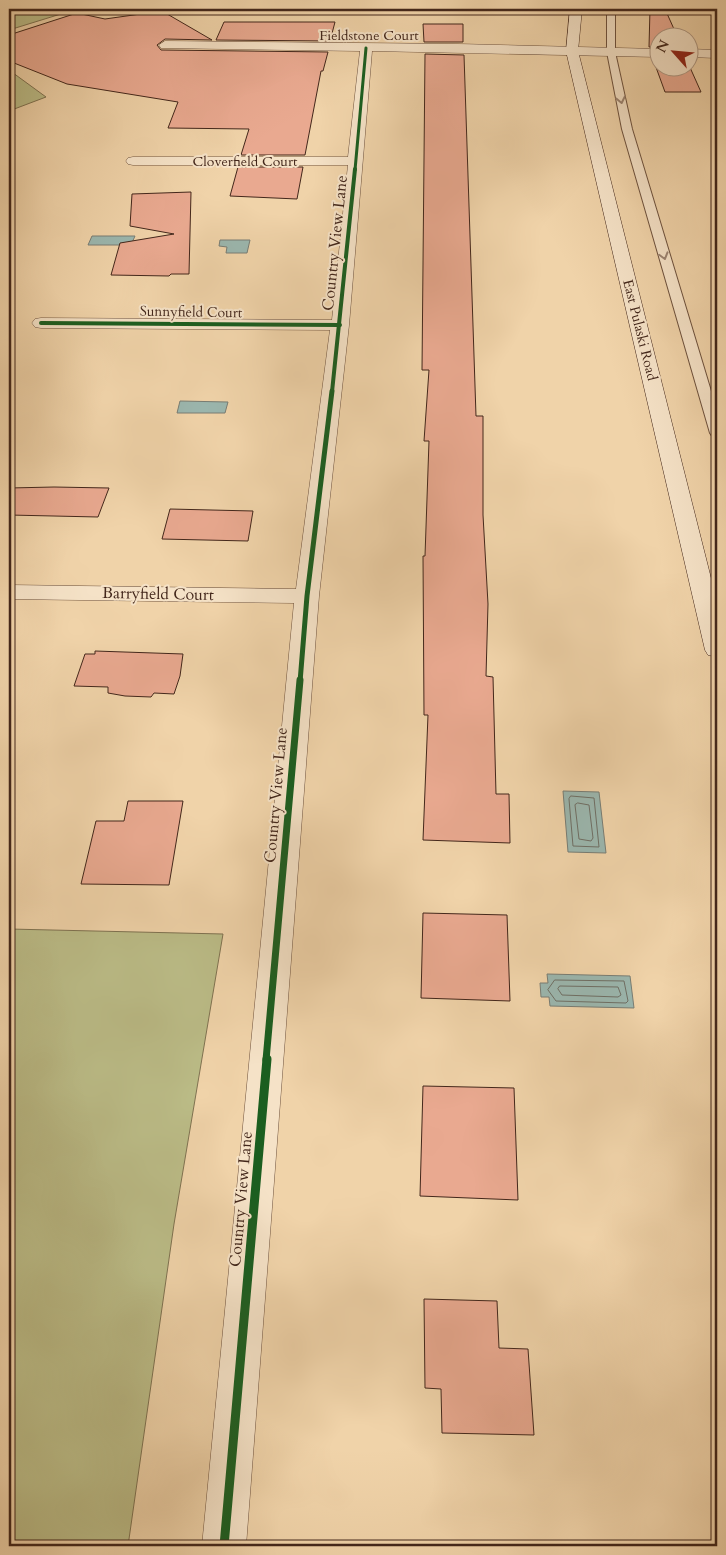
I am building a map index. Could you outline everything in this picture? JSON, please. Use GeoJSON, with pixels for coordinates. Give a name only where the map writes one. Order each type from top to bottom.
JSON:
{"type":"FeatureCollection","features":[{"type":"Feature","properties":{"kind":"street","name":"East Pulaski Road"},"geometry":{"type":"LineString","coordinates":[[576,9],[572,51],[717,650]]}},
{"type":"Feature","properties":{"kind":"street","name":"Fieldstone Court"},"geometry":{"type":"LineString","coordinates":[[165,45],[648,53]]}},
{"type":"Feature","properties":{"kind":"street","name":"Country View Lane"},"geometry":{"type":"LineString","coordinates":[[224,1546],[307,596],[340,326],[366,48]]}},
{"type":"Feature","properties":{"kind":"street"},"geometry":{"type":"LineString","coordinates":[[698,53],[717,54]]}},
{"type":"Feature","properties":{"kind":"street","name":"Cloverfield Court"},"geometry":{"type":"LineString","coordinates":[[133,160],[356,162]]}},
{"type":"Feature","properties":{"kind":"street","name":"Sunnyfield Court"},"geometry":{"type":"LineString","coordinates":[[41,323],[340,326]]}},
{"type":"Feature","properties":{"kind":"street","name":"Barryfield Court"},"geometry":{"type":"LineString","coordinates":[[9,592],[307,596]]}},
{"type":"Feature","properties":{"kind":"lane"},"geometry":{"type":"LineString","coordinates":[[611,9],[611,52],[627,129],[717,433]]}},
{"type":"Feature","properties":{"kind":"green space"},"geometry":{"type":"Polygon","coordinates":[[[9,9],[77,9],[9,30],[9,9]]]}},
{"type":"Feature","properties":{"kind":"green space"},"geometry":{"type":"Polygon","coordinates":[[[9,70],[46,97],[9,111],[9,70]]]}},
{"type":"Feature","properties":{"kind":"green space"},"geometry":{"type":"Polygon","coordinates":[[[9,929],[223,934],[174,1224],[128,1546],[9,1546],[9,929]]]}},
{"type":"Feature","properties":{"kind":"water"},"geometry":{"type":"Polygon","coordinates":[[[92,236],[135,236],[131,245],[88,245],[92,236]]]}},
{"type":"Feature","properties":{"kind":"water"},"geometry":{"type":"Polygon","coordinates":[[[220,240],[250,240],[247,253],[226,253],[227,247],[219,246],[220,240]]]}},
{"type":"Feature","properties":{"kind":"water"},"geometry":{"type":"Polygon","coordinates":[[[180,401],[228,402],[225,413],[177,413],[180,401]]]}},
{"type":"Feature","properties":{"kind":"water"},"geometry":{"type":"Polygon","coordinates":[[[563,791],[599,792],[606,853],[568,852],[563,791]]]}},
{"type":"Feature","properties":{"kind":"water"},"geometry":{"type":"Polygon","coordinates":[[[547,974],[630,976],[634,1008],[550,1006],[549,997],[541,997],[540,983],[548,983],[547,974]]]}},
{"type":"Feature","properties":{"kind":"building"},"geometry":{"type":"Polygon","coordinates":[[[650,9],[665,9],[674,28],[650,28],[650,9]]]}},
{"type":"Feature","properties":{"kind":"building"},"geometry":{"type":"Polygon","coordinates":[[[162,11],[212,40],[165,39],[157,45],[161,50],[328,52],[323,71],[321,71],[305,155],[241,155],[249,129],[168,128],[178,102],[67,84],[9,61],[9,35],[77,13],[105,19],[162,11]]]}},
{"type":"Feature","properties":{"kind":"building"},"geometry":{"type":"Polygon","coordinates":[[[224,22],[335,22],[330,41],[216,40],[224,22]]]}},
{"type":"Feature","properties":{"kind":"building"},"geometry":{"type":"Polygon","coordinates":[[[423,24],[463,24],[463,42],[424,42],[423,24]]]}},
{"type":"Feature","properties":{"kind":"building"},"geometry":{"type":"Polygon","coordinates":[[[425,54],[464,55],[476,416],[483,416],[483,515],[488,604],[486,676],[493,677],[496,794],[509,794],[510,843],[423,840],[428,715],[424,715],[423,556],[425,556],[429,441],[424,441],[429,370],[422,370],[425,54]]]}},
{"type":"Feature","properties":{"kind":"building"},"geometry":{"type":"Polygon","coordinates":[[[660,78],[695,78],[701,92],[665,92],[660,78]]]}},
{"type":"Feature","properties":{"kind":"building"},"geometry":{"type":"Polygon","coordinates":[[[238,167],[303,167],[297,199],[230,196],[238,167]]]}},
{"type":"Feature","properties":{"kind":"building"},"geometry":{"type":"Polygon","coordinates":[[[191,192],[189,274],[171,274],[169,276],[111,275],[120,243],[174,234],[130,226],[132,194],[191,192]]]}},
{"type":"Feature","properties":{"kind":"building"},"geometry":{"type":"Polygon","coordinates":[[[9,488],[109,488],[98,517],[9,515],[9,488]]]}},
{"type":"Feature","properties":{"kind":"building"},"geometry":{"type":"Polygon","coordinates":[[[170,509],[253,511],[248,541],[162,539],[170,509]]]}},
{"type":"Feature","properties":{"kind":"building"},"geometry":{"type":"Polygon","coordinates":[[[95,651],[183,654],[180,676],[174,694],[154,693],[151,697],[125,696],[108,693],[108,687],[74,686],[85,654],[95,654],[95,651]]]}},
{"type":"Feature","properties":{"kind":"building"},"geometry":{"type":"Polygon","coordinates":[[[128,801],[183,801],[169,885],[81,884],[96,821],[124,821],[128,801]]]}},
{"type":"Feature","properties":{"kind":"building"},"geometry":{"type":"Polygon","coordinates":[[[423,913],[507,915],[510,1001],[421,998],[423,913]]]}},
{"type":"Feature","properties":{"kind":"building"},"geometry":{"type":"Polygon","coordinates":[[[423,1086],[514,1088],[518,1200],[420,1196],[423,1086]]]}},
{"type":"Feature","properties":{"kind":"building"},"geometry":{"type":"Polygon","coordinates":[[[424,1299],[497,1301],[499,1348],[528,1349],[534,1435],[442,1433],[441,1389],[425,1388],[424,1299]]]}},
{"type":"Feature","properties":{"kind":"cycle path"},"geometry":{"type":"LineString","coordinates":[[224,1546],[307,596],[340,325],[366,48]]}},
{"type":"Feature","properties":{"kind":"cycle path"},"geometry":{"type":"LineString","coordinates":[[41,323],[340,325]]}}]}
